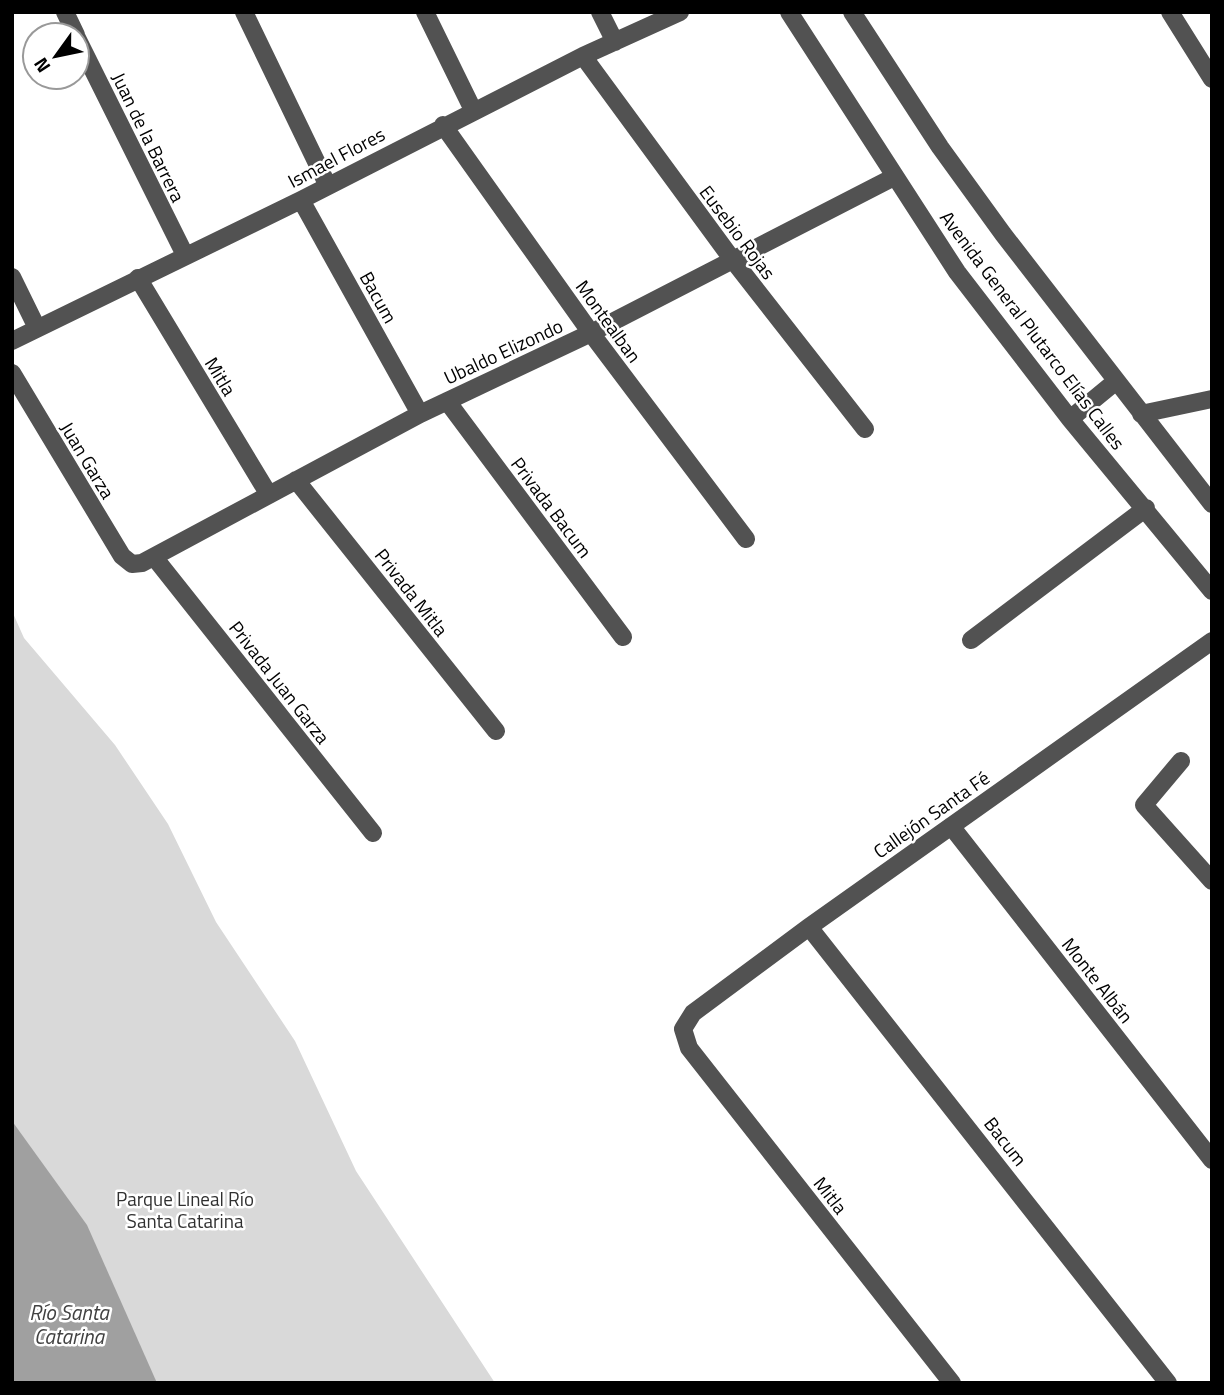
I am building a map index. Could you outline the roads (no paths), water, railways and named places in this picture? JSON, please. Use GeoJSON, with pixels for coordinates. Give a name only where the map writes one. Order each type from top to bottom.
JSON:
{"type":"FeatureCollection","features":[{"type":"Feature","properties":{"kind":"street"},"geometry":{"type":"LineString","coordinates":[[244,12],[328,186]]}},
{"type":"Feature","properties":{"kind":"street"},"geometry":{"type":"LineString","coordinates":[[425,12],[473,110]]}},
{"type":"Feature","properties":{"kind":"street"},"geometry":{"type":"LineString","coordinates":[[600,12],[615,42]]}},
{"type":"Feature","properties":{"kind":"street","name":"Ismael Flores"},"geometry":{"type":"LineString","coordinates":[[12,341],[301,200],[473,110],[681,12]]}},
{"type":"Feature","properties":{"kind":"street","name":"Avenida General Plutarco Elías Calles"},"geometry":{"type":"LineString","coordinates":[[789,12],[957,272],[1070,419],[1212,591]]}},
{"type":"Feature","properties":{"kind":"street","name":"Avenida General Plutarco Elías Calles"},"geometry":{"type":"LineString","coordinates":[[852,12],[940,147],[1115,382],[1212,504]]}},
{"type":"Feature","properties":{"kind":"street"},"geometry":{"type":"LineString","coordinates":[[1170,12],[1212,79]]}},
{"type":"Feature","properties":{"kind":"street","name":"Eusebio Rojas"},"geometry":{"type":"LineString","coordinates":[[583,56],[732,259],[866,429]]}},
{"type":"Feature","properties":{"kind":"street","name":"Juan de la Barrera"},"geometry":{"type":"LineString","coordinates":[[91,67],[185,255]]}},
{"type":"Feature","properties":{"kind":"street","name":"Montealban"},"geometry":{"type":"LineString","coordinates":[[443,125],[591,333],[746,539]]}},
{"type":"Feature","properties":{"kind":"street","name":"Ubaldo Elizondo"},"geometry":{"type":"LineString","coordinates":[[132,564],[154,557],[420,414],[591,333],[894,177]]}},
{"type":"Feature","properties":{"kind":"street","name":"Bacum"},"geometry":{"type":"LineString","coordinates":[[301,200],[420,414]]}},
{"type":"Feature","properties":{"kind":"street"},"geometry":{"type":"LineString","coordinates":[[12,276],[37,328]]}},
{"type":"Feature","properties":{"kind":"street","name":"Mitla"},"geometry":{"type":"LineString","coordinates":[[138,278],[269,495]]}},
{"type":"Feature","properties":{"kind":"street","name":"Juan Garza"},"geometry":{"type":"LineString","coordinates":[[12,373],[122,556],[132,564]]}},
{"type":"Feature","properties":{"kind":"street"},"geometry":{"type":"LineString","coordinates":[[1070,419],[1115,382]]}},
{"type":"Feature","properties":{"kind":"street"},"geometry":{"type":"LineString","coordinates":[[1141,414],[1212,399]]}},
{"type":"Feature","properties":{"kind":"street","name":"Privada Bacum"},"geometry":{"type":"LineString","coordinates":[[447,401],[623,637]]}},
{"type":"Feature","properties":{"kind":"street","name":"Privada Mitla"},"geometry":{"type":"LineString","coordinates":[[296,480],[496,731]]}},
{"type":"Feature","properties":{"kind":"street"},"geometry":{"type":"LineString","coordinates":[[971,640],[1146,509]]}},
{"type":"Feature","properties":{"kind":"street","name":"Privada Juan Garza"},"geometry":{"type":"LineString","coordinates":[[154,557],[373,833]]}},
{"type":"Feature","properties":{"kind":"street","name":"Callejón Santa Fé"},"geometry":{"type":"LineString","coordinates":[[683,1029],[692,1013],[809,927],[1212,641]]}},
{"type":"Feature","properties":{"kind":"street"},"geometry":{"type":"LineString","coordinates":[[1181,761],[1144,805],[1212,881]]}},
{"type":"Feature","properties":{"kind":"street","name":"Monte Albán"},"geometry":{"type":"LineString","coordinates":[[951,826],[1212,1160]]}},
{"type":"Feature","properties":{"kind":"street","name":"Bacum"},"geometry":{"type":"LineString","coordinates":[[809,927],[1168,1383]]}},
{"type":"Feature","properties":{"kind":"street","name":"Mitla"},"geometry":{"type":"LineString","coordinates":[[683,1029],[689,1048],[952,1383]]}},
{"type":"Feature","properties":{"kind":"water","name":"Río Santa Catarina"},"geometry":{"type":"Polygon","coordinates":[[[12,1121],[87,1225],[157,1383],[12,1383],[12,1121]]]}},
{"type":"Feature","properties":{"kind":"park label","name":"Parque Lineal Río Santa Catarina"},"geometry":{"type":"Point","coordinates":[185,1209]}}]}
